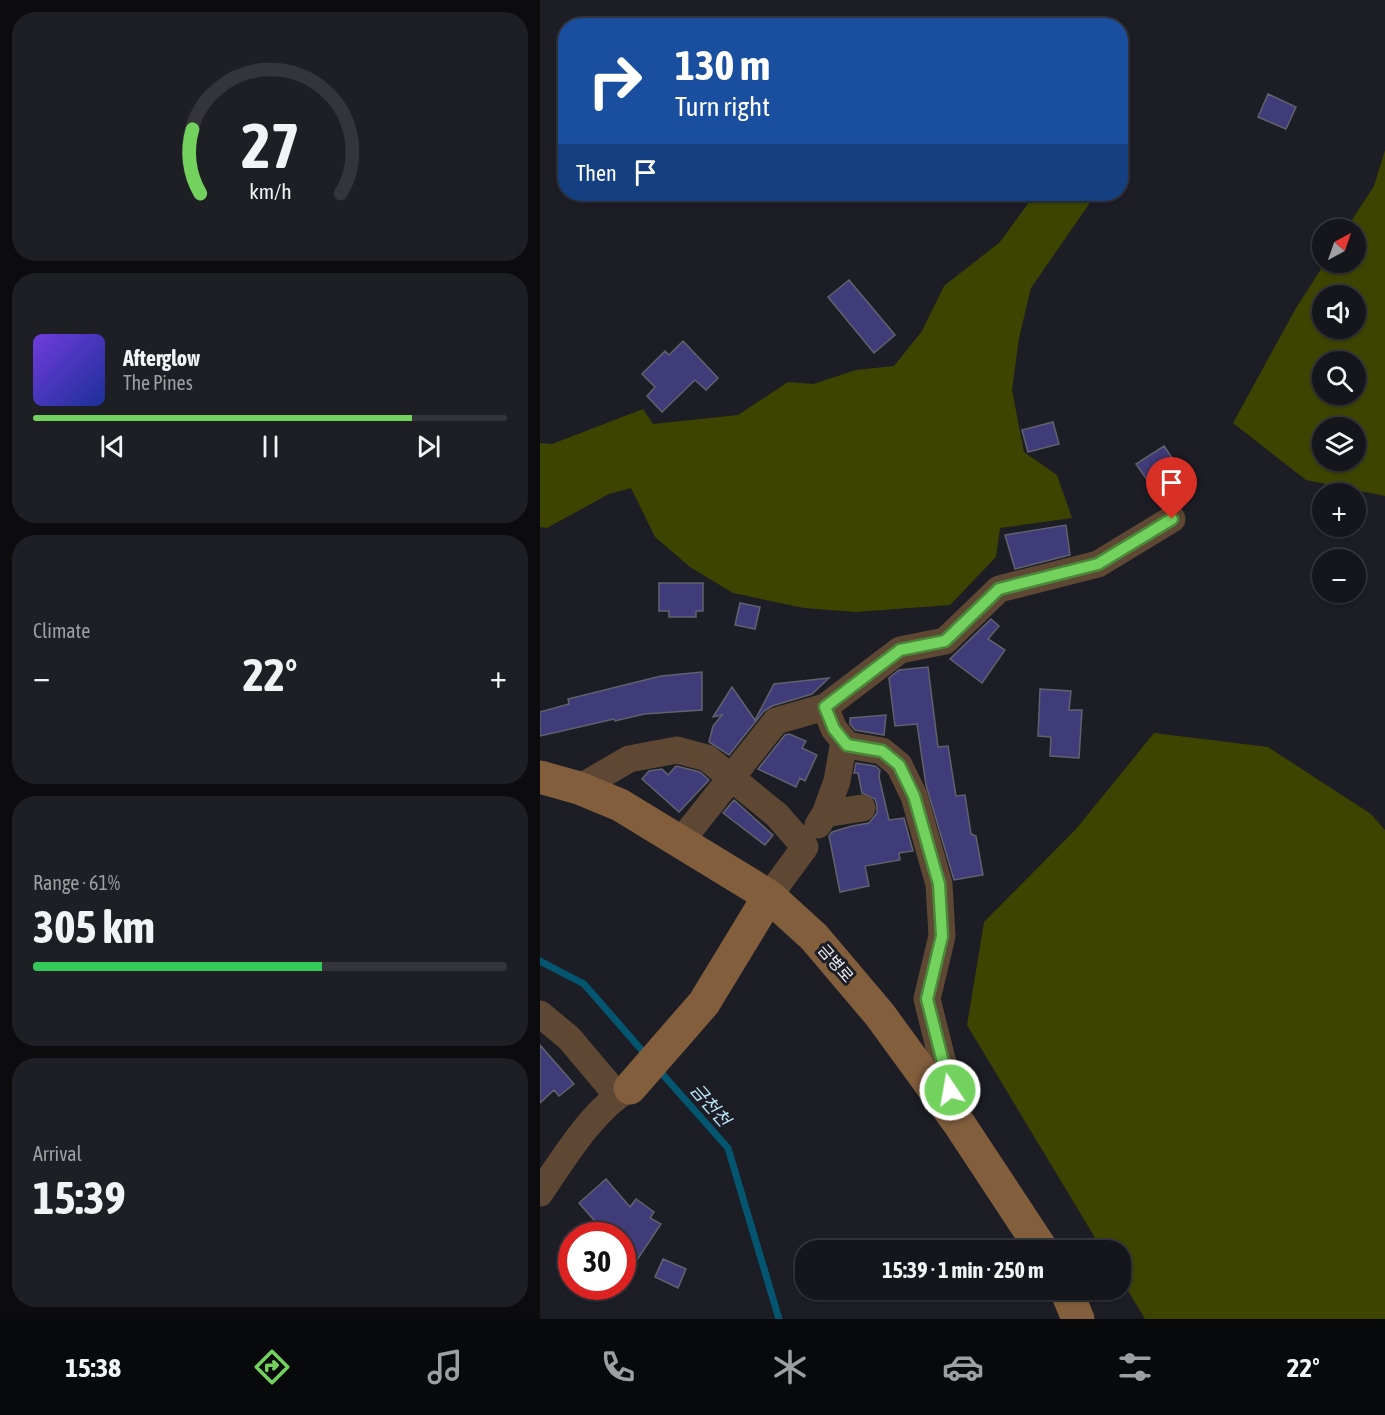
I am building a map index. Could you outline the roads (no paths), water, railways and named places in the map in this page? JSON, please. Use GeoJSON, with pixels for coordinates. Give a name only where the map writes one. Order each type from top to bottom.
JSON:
{"type":"FeatureCollection","features":[{"type":"Feature","properties":{"kind":"street"},"geometry":{"type":"LineString","coordinates":[[681,841],[776,721],[825,707],[900,650],[945,641],[999,589],[1098,564],[1172,519]]}},
{"type":"Feature","properties":{"kind":"street"},"geometry":{"type":"LineString","coordinates":[[825,707],[834,729],[847,745],[882,751],[899,765],[914,796],[939,884],[942,936],[927,999],[958,1122]]}},
{"type":"Feature","properties":{"kind":"street"},"geometry":{"type":"LineString","coordinates":[[540,1193],[595,1118],[623,1092],[704,1003],[769,896],[805,847],[825,814],[837,782],[844,741]]}},
{"type":"Feature","properties":{"kind":"street"},"geometry":{"type":"LineString","coordinates":[[579,788],[629,759],[677,750],[707,758],[777,815],[805,847]]}},
{"type":"Feature","properties":{"kind":"street","name":"금병로"},"geometry":{"type":"LineString","coordinates":[[540,777],[579,788],[620,805],[769,896],[814,937],[880,1015],[958,1122],[1036,1240]]}},
{"type":"Feature","properties":{"kind":"street"},"geometry":{"type":"LineString","coordinates":[[825,814],[862,808]]}},
{"type":"Feature","properties":{"kind":"street"},"geometry":{"type":"LineString","coordinates":[[540,1014],[569,1038],[623,1092]]}},
{"type":"Feature","properties":{"kind":"street"},"geometry":{"type":"LineString","coordinates":[[1070,1300],[1078,1319]]}},
{"type":"Feature","properties":{"kind":"waterway","name":"금천천"},"geometry":{"type":"LineString","coordinates":[[540,961],[584,984],[646,1055]]}},
{"type":"Feature","properties":{"kind":"waterway","name":"금천천"},"geometry":{"type":"LineString","coordinates":[[657,1068],[728,1148],[779,1319]]}}]}
